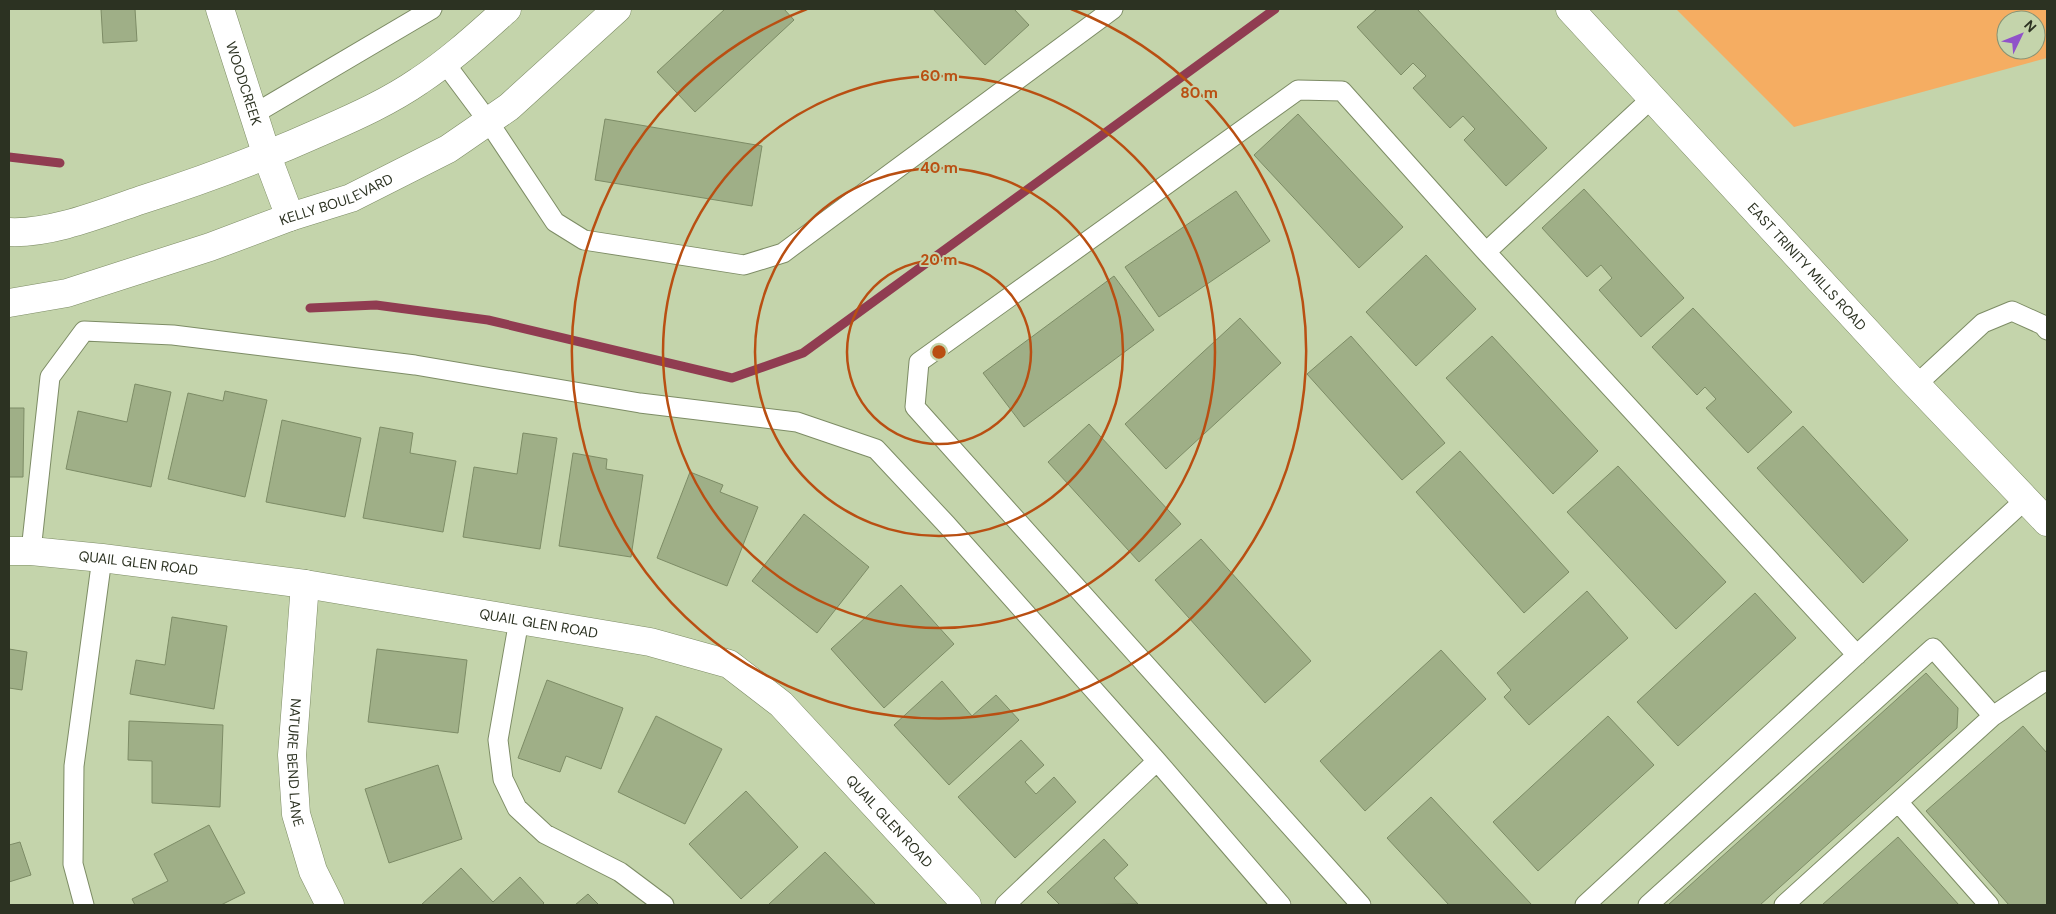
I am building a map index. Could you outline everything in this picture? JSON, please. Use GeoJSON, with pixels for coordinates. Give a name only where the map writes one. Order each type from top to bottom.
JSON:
{"type":"FeatureCollection","features":[{"type":"Feature","properties":{"kind":"main road","name":"WOODCREEK"},"geometry":{"type":"LineString","coordinates":[[220,9],[267,156],[290,217]]}},
{"type":"Feature","properties":{"kind":"main road"},"geometry":{"type":"LineString","coordinates":[[9,232],[28,233],[94,216],[267,156],[367,111],[419,82],[507,9]]}},
{"type":"Feature","properties":{"kind":"main road","name":"KELLY BOULEVARD"},"geometry":{"type":"LineString","coordinates":[[9,303],[67,293],[210,247],[290,217],[351,198],[448,149],[488,122],[509,107],[618,9]]}},
{"type":"Feature","properties":{"kind":"main road","name":"EAST TRINITY MILLS ROAD"},"geometry":{"type":"LineString","coordinates":[[1570,9],[1916,385],[2047,522]]}},
{"type":"Feature","properties":{"kind":"main road","name":"QUAIL GLEN ROAD"},"geometry":{"type":"LineString","coordinates":[[20,551],[102,558],[305,584],[650,642],[729,664],[781,704],[967,905]]}},
{"type":"Feature","properties":{"kind":"main road","name":"NATURE BEND LANE"},"geometry":{"type":"LineString","coordinates":[[305,584],[292,755],[296,814],[313,871],[330,905]]}},
{"type":"Feature","properties":{"kind":"lane"},"geometry":{"type":"LineString","coordinates":[[254,114],[432,9]]}},
{"type":"Feature","properties":{"kind":"lane"},"geometry":{"type":"LineString","coordinates":[[444,62],[488,122],[555,222],[584,240],[744,265],[783,252],[1113,9]]}},
{"type":"Feature","properties":{"kind":"lane"},"geometry":{"type":"LineString","coordinates":[[1361,905],[915,407],[919,362],[1298,90],[1342,91],[1486,252],[1857,655]]}},
{"type":"Feature","properties":{"kind":"lane"},"geometry":{"type":"LineString","coordinates":[[1486,252],[1652,98]]}},
{"type":"Feature","properties":{"kind":"lane"},"geometry":{"type":"LineString","coordinates":[[1916,385],[1983,323],[2012,311],[2043,325],[2047,330]]}},
{"type":"Feature","properties":{"kind":"lane"},"geometry":{"type":"LineString","coordinates":[[20,551],[50,377],[84,331],[173,335],[405,364],[640,403],[797,422],[876,449],[1157,762],[1281,905]]}},
{"type":"Feature","properties":{"kind":"lane"},"geometry":{"type":"LineString","coordinates":[[1586,905],[2026,499]]}},
{"type":"Feature","properties":{"kind":"lane"},"geometry":{"type":"LineString","coordinates":[[84,905],[73,864],[74,766],[102,558]]}},
{"type":"Feature","properties":{"kind":"lane"},"geometry":{"type":"LineString","coordinates":[[519,620],[498,740],[503,779],[517,808],[545,834],[620,872],[664,905]]}},
{"type":"Feature","properties":{"kind":"lane"},"geometry":{"type":"LineString","coordinates":[[1648,905],[1933,648],[1994,716]]}},
{"type":"Feature","properties":{"kind":"lane"},"geometry":{"type":"LineString","coordinates":[[1784,905],[1994,716],[2047,682]]}},
{"type":"Feature","properties":{"kind":"lane"},"geometry":{"type":"LineString","coordinates":[[1005,905],[1157,762]]}},
{"type":"Feature","properties":{"kind":"lane"},"geometry":{"type":"LineString","coordinates":[[1898,802],[1989,905]]}},
{"type":"Feature","properties":{"kind":"shaded area"},"geometry":{"type":"Polygon","coordinates":[[[1676,9],[2047,9],[2046,58],[2046,10],[1996,10],[1996,60],[2040,60],[1794,127],[1676,9]]]}},
{"type":"Feature","properties":{"kind":"building"},"geometry":{"type":"Polygon","coordinates":[[[101,9],[135,9],[137,41],[103,43],[101,9]]]}},
{"type":"Feature","properties":{"kind":"building"},"geometry":{"type":"Polygon","coordinates":[[[725,9],[784,9],[794,20],[695,112],[657,72],[725,9]]]}},
{"type":"Feature","properties":{"kind":"building"},"geometry":{"type":"Polygon","coordinates":[[[933,9],[1014,9],[1029,25],[985,65],[933,9]]]}},
{"type":"Feature","properties":{"kind":"building"},"geometry":{"type":"Polygon","coordinates":[[[1377,9],[1417,9],[1547,148],[1506,186],[1464,140],[1475,129],[1463,116],[1450,128],[1413,88],[1426,76],[1413,63],[1401,75],[1357,27],[1377,9]]]}},
{"type":"Feature","properties":{"kind":"building"},"geometry":{"type":"Polygon","coordinates":[[[1298,114],[1403,227],[1359,268],[1254,155],[1298,114]]]}},
{"type":"Feature","properties":{"kind":"building"},"geometry":{"type":"Polygon","coordinates":[[[605,119],[762,146],[752,206],[595,180],[605,119]]]}},
{"type":"Feature","properties":{"kind":"building"},"geometry":{"type":"Polygon","coordinates":[[[1584,189],[1684,298],[1641,337],[1599,290],[1612,278],[1601,265],[1587,277],[1542,228],[1584,189]]]}},
{"type":"Feature","properties":{"kind":"building"},"geometry":{"type":"Polygon","coordinates":[[[1236,191],[1270,241],[1159,317],[1125,267],[1236,191]]]}},
{"type":"Feature","properties":{"kind":"building"},"geometry":{"type":"Polygon","coordinates":[[[1426,255],[1476,309],[1416,366],[1366,312],[1426,255]]]}},
{"type":"Feature","properties":{"kind":"building"},"geometry":{"type":"Polygon","coordinates":[[[1114,276],[1154,330],[1024,427],[983,373],[1114,276]]]}},
{"type":"Feature","properties":{"kind":"building"},"geometry":{"type":"Polygon","coordinates":[[[1693,308],[1792,412],[1748,453],[1706,408],[1716,399],[1705,387],[1697,395],[1652,347],[1693,308]]]}},
{"type":"Feature","properties":{"kind":"building"},"geometry":{"type":"Polygon","coordinates":[[[1240,318],[1281,363],[1166,469],[1125,424],[1240,318]]]}},
{"type":"Feature","properties":{"kind":"building"},"geometry":{"type":"Polygon","coordinates":[[[1351,336],[1445,443],[1402,480],[1307,374],[1351,336]]]}},
{"type":"Feature","properties":{"kind":"building"},"geometry":{"type":"Polygon","coordinates":[[[1492,336],[1598,451],[1553,494],[1446,378],[1492,336]]]}},
{"type":"Feature","properties":{"kind":"building"},"geometry":{"type":"Polygon","coordinates":[[[135,384],[171,392],[151,487],[66,469],[78,411],[127,422],[135,384]]]}},
{"type":"Feature","properties":{"kind":"building"},"geometry":{"type":"Polygon","coordinates":[[[225,391],[267,400],[245,497],[168,479],[188,393],[223,401],[225,391]]]}},
{"type":"Feature","properties":{"kind":"building"},"geometry":{"type":"Polygon","coordinates":[[[9,408],[24,408],[23,477],[9,477],[9,408]]]}},
{"type":"Feature","properties":{"kind":"building"},"geometry":{"type":"Polygon","coordinates":[[[282,420],[361,438],[345,517],[266,502],[282,420]]]}},
{"type":"Feature","properties":{"kind":"building"},"geometry":{"type":"Polygon","coordinates":[[[1089,424],[1181,524],[1139,562],[1048,462],[1089,424]]]}},
{"type":"Feature","properties":{"kind":"building"},"geometry":{"type":"Polygon","coordinates":[[[1803,426],[1908,540],[1863,583],[1757,468],[1803,426]]]}},
{"type":"Feature","properties":{"kind":"building"},"geometry":{"type":"Polygon","coordinates":[[[380,427],[413,433],[410,453],[456,461],[443,532],[363,518],[380,427]]]}},
{"type":"Feature","properties":{"kind":"building"},"geometry":{"type":"Polygon","coordinates":[[[523,433],[557,438],[540,549],[463,537],[474,467],[517,474],[523,433]]]}},
{"type":"Feature","properties":{"kind":"building"},"geometry":{"type":"Polygon","coordinates":[[[1460,451],[1569,572],[1524,613],[1416,492],[1460,451]]]}},
{"type":"Feature","properties":{"kind":"building"},"geometry":{"type":"Polygon","coordinates":[[[573,453],[607,459],[606,469],[643,475],[631,557],[559,546],[573,453]]]}},
{"type":"Feature","properties":{"kind":"building"},"geometry":{"type":"Polygon","coordinates":[[[1618,466],[1726,582],[1676,629],[1567,512],[1618,466]]]}},
{"type":"Feature","properties":{"kind":"building"},"geometry":{"type":"Polygon","coordinates":[[[690,472],[723,485],[720,492],[758,507],[727,586],[657,558],[690,472]]]}},
{"type":"Feature","properties":{"kind":"building"},"geometry":{"type":"Polygon","coordinates":[[[804,514],[869,567],[817,633],[752,581],[804,514]]]}},
{"type":"Feature","properties":{"kind":"building"},"geometry":{"type":"Polygon","coordinates":[[[1201,539],[1311,661],[1265,703],[1155,580],[1201,539]]]}},
{"type":"Feature","properties":{"kind":"building"},"geometry":{"type":"Polygon","coordinates":[[[901,585],[954,644],[884,708],[831,649],[901,585]]]}},
{"type":"Feature","properties":{"kind":"building"},"geometry":{"type":"Polygon","coordinates":[[[1587,591],[1628,638],[1529,725],[1504,697],[1511,690],[1497,673],[1587,591]]]}},
{"type":"Feature","properties":{"kind":"building"},"geometry":{"type":"Polygon","coordinates":[[[1755,593],[1796,638],[1678,746],[1637,702],[1755,593]]]}},
{"type":"Feature","properties":{"kind":"building"},"geometry":{"type":"Polygon","coordinates":[[[172,617],[227,626],[214,709],[130,694],[136,660],[165,665],[172,617]]]}},
{"type":"Feature","properties":{"kind":"building"},"geometry":{"type":"Polygon","coordinates":[[[9,649],[27,652],[22,690],[9,688],[9,649]]]}},
{"type":"Feature","properties":{"kind":"building"},"geometry":{"type":"Polygon","coordinates":[[[377,649],[467,660],[458,733],[368,722],[377,649]]]}},
{"type":"Feature","properties":{"kind":"building"},"geometry":{"type":"Polygon","coordinates":[[[1441,650],[1486,699],[1365,811],[1320,761],[1441,650]]]}},
{"type":"Feature","properties":{"kind":"building"},"geometry":{"type":"Polygon","coordinates":[[[1926,673],[1958,708],[1957,728],[1760,905],[1668,905],[1926,673]]]}},
{"type":"Feature","properties":{"kind":"building"},"geometry":{"type":"Polygon","coordinates":[[[547,680],[623,708],[601,769],[566,756],[560,772],[518,758],[547,680]]]}},
{"type":"Feature","properties":{"kind":"building"},"geometry":{"type":"Polygon","coordinates":[[[942,681],[972,716],[996,695],[1019,720],[949,785],[894,725],[942,681]]]}},
{"type":"Feature","properties":{"kind":"building"},"geometry":{"type":"Polygon","coordinates":[[[656,716],[722,749],[685,824],[618,792],[656,716]]]}},
{"type":"Feature","properties":{"kind":"building"},"geometry":{"type":"Polygon","coordinates":[[[1608,716],[1654,765],[1538,871],[1493,822],[1608,716]]]}},
{"type":"Feature","properties":{"kind":"building"},"geometry":{"type":"Polygon","coordinates":[[[129,721],[223,725],[220,807],[152,803],[152,761],[128,760],[129,721]]]}},
{"type":"Feature","properties":{"kind":"building"},"geometry":{"type":"Polygon","coordinates":[[[2023,726],[2047,753],[2047,905],[2009,905],[1926,811],[2023,726]]]}},
{"type":"Feature","properties":{"kind":"building"},"geometry":{"type":"Polygon","coordinates":[[[1021,740],[1044,765],[1025,782],[1036,794],[1054,777],[1076,802],[1015,858],[958,797],[1021,740]]]}},
{"type":"Feature","properties":{"kind":"building"},"geometry":{"type":"Polygon","coordinates":[[[438,765],[462,839],[389,863],[365,789],[438,765]]]}},
{"type":"Feature","properties":{"kind":"building"},"geometry":{"type":"Polygon","coordinates":[[[746,791],[798,847],[741,899],[689,844],[746,791]]]}},
{"type":"Feature","properties":{"kind":"building"},"geometry":{"type":"Polygon","coordinates":[[[1431,797],[1532,905],[1449,905],[1387,838],[1431,797]]]}},
{"type":"Feature","properties":{"kind":"building"},"geometry":{"type":"Polygon","coordinates":[[[209,825],[245,893],[221,905],[135,905],[132,899],[168,881],[154,854],[209,825]]]}},
{"type":"Feature","properties":{"kind":"building"},"geometry":{"type":"Polygon","coordinates":[[[1898,837],[1959,905],[1822,905],[1898,837]]]}},
{"type":"Feature","properties":{"kind":"building"},"geometry":{"type":"Polygon","coordinates":[[[1104,839],[1128,865],[1114,878],[1138,904],[1060,905],[1047,892],[1104,839]]]}},
{"type":"Feature","properties":{"kind":"building"},"geometry":{"type":"Polygon","coordinates":[[[20,842],[31,875],[9,882],[9,845],[20,842]]]}},
{"type":"Feature","properties":{"kind":"building"},"geometry":{"type":"Polygon","coordinates":[[[825,852],[876,905],[768,905],[825,852]]]}},
{"type":"Feature","properties":{"kind":"building"},"geometry":{"type":"Polygon","coordinates":[[[461,868],[493,902],[520,877],[544,903],[542,905],[421,905],[461,868]]]}},
{"type":"Feature","properties":{"kind":"building"},"geometry":{"type":"Polygon","coordinates":[[[588,894],[599,905],[575,905],[588,894]]]}},
{"type":"Feature","properties":{"kind":"waterway"},"geometry":{"type":"LineString","coordinates":[[310,308],[376,305],[488,320],[732,378],[803,353],[1275,9]]}},
{"type":"Feature","properties":{"kind":"waterway"},"geometry":{"type":"LineString","coordinates":[[9,157],[60,163]]}}]}
